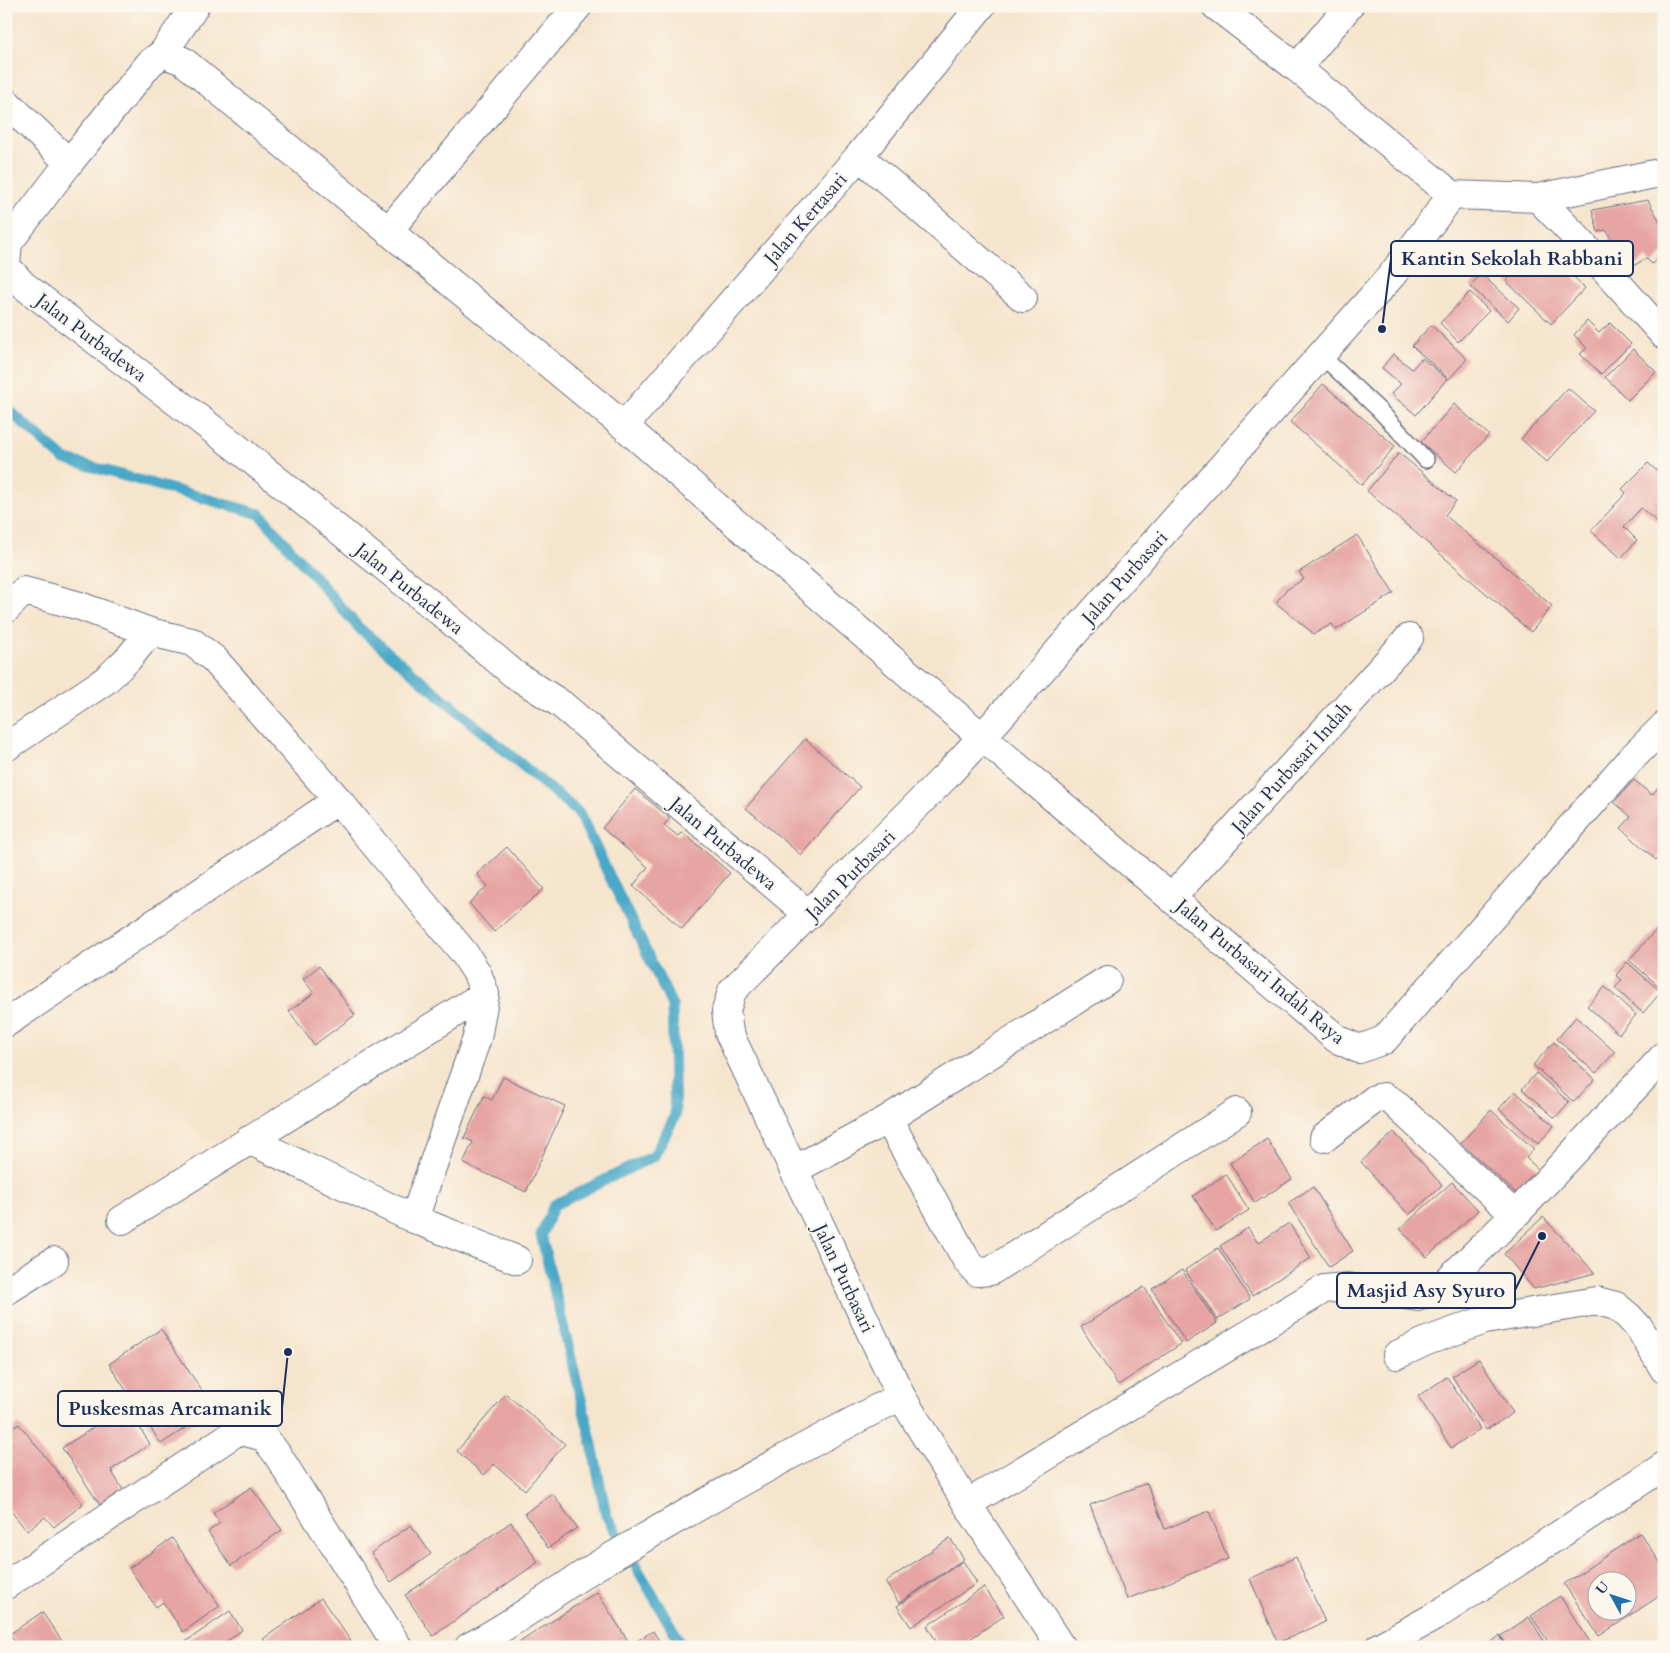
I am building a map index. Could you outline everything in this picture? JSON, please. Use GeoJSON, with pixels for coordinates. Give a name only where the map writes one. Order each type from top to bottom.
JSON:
{"type":"FeatureCollection","features":[{"type":"Feature","properties":{"kind":"street","name":"Jalan Purbadewa"},"geometry":{"type":"LineString","coordinates":[[195,6],[163,53],[150,63],[69,163],[8,243],[6,265],[23,286],[236,447],[436,608],[514,674],[562,704],[809,915]]}},
{"type":"Feature","properties":{"kind":"street"},"geometry":{"type":"LineString","coordinates":[[388,231],[578,6]]}},
{"type":"Feature","properties":{"kind":"street","name":"Jalan Kertasari"},"geometry":{"type":"LineString","coordinates":[[624,426],[859,156],[981,6]]}},
{"type":"Feature","properties":{"kind":"street"},"geometry":{"type":"LineString","coordinates":[[1216,6],[1297,68],[1452,196],[1538,198],[1664,172]]}},
{"type":"Feature","properties":{"kind":"street"},"geometry":{"type":"LineString","coordinates":[[1297,68],[1349,6]]}},
{"type":"Feature","properties":{"kind":"street","name":"Jalan Purbasari Indah Raya"},"geometry":{"type":"LineString","coordinates":[[163,53],[183,61],[624,426],[1337,1039],[1360,1049],[1384,1040],[1629,761],[1664,726]]}},
{"type":"Feature","properties":{"kind":"street"},"geometry":{"type":"LineString","coordinates":[[6,102],[69,163]]}},
{"type":"Feature","properties":{"kind":"street"},"geometry":{"type":"LineString","coordinates":[[859,156],[1023,298]]}},
{"type":"Feature","properties":{"kind":"street","name":"Jalan Purbasari"},"geometry":{"type":"LineString","coordinates":[[1061,1647],[967,1504],[901,1396],[729,1033],[726,1011],[732,990],[809,915],[983,736],[1392,275],[1452,196]]}},
{"type":"Feature","properties":{"kind":"street"},"geometry":{"type":"LineString","coordinates":[[1538,198],[1664,334]]}},
{"type":"Feature","properties":{"kind":"street"},"geometry":{"type":"LineString","coordinates":[[12,592],[80,606],[150,632],[192,642],[214,659],[338,800],[464,953],[477,973],[485,994],[477,1038],[414,1219]]}},
{"type":"Feature","properties":{"kind":"street"},"geometry":{"type":"LineString","coordinates":[[6,747],[106,680],[128,659],[150,632]]}},
{"type":"Feature","properties":{"kind":"street","name":"Jalan Purbasari Indah"},"geometry":{"type":"LineString","coordinates":[[1172,897],[1409,638]]}},
{"type":"Feature","properties":{"kind":"street"},"geometry":{"type":"LineString","coordinates":[[6,1023],[338,800]]}},
{"type":"Feature","properties":{"kind":"street"},"geometry":{"type":"LineString","coordinates":[[794,1170],[888,1119],[1107,980]]}},
{"type":"Feature","properties":{"kind":"street"},"geometry":{"type":"LineString","coordinates":[[122,1220],[485,994]]}},
{"type":"Feature","properties":{"kind":"street"},"geometry":{"type":"LineString","coordinates":[[967,1504],[1324,1289],[1347,1287],[1418,1297],[1443,1285],[1515,1215],[1664,1056]]}},
{"type":"Feature","properties":{"kind":"street"},"geometry":{"type":"LineString","coordinates":[[1324,1138],[1375,1099],[1384,1097],[1393,1102],[1515,1215]]}},
{"type":"Feature","properties":{"kind":"street"},"geometry":{"type":"LineString","coordinates":[[888,1119],[967,1261],[978,1272],[991,1271],[1237,1112]]}},
{"type":"Feature","properties":{"kind":"street"},"geometry":{"type":"LineString","coordinates":[[249,1140],[414,1219],[517,1260]]}},
{"type":"Feature","properties":{"kind":"street"},"geometry":{"type":"LineString","coordinates":[[6,1291],[54,1261]]}},
{"type":"Feature","properties":{"kind":"street"},"geometry":{"type":"LineString","coordinates":[[1397,1355],[1428,1341],[1485,1320],[1598,1301],[1616,1306],[1628,1316],[1640,1329],[1664,1368]]}},
{"type":"Feature","properties":{"kind":"street"},"geometry":{"type":"LineString","coordinates":[[469,1647],[490,1636],[601,1564],[660,1529],[831,1432],[901,1396]]}},
{"type":"Feature","properties":{"kind":"street"},"geometry":{"type":"LineString","coordinates":[[6,1585],[239,1430],[264,1437],[273,1448],[398,1647]]}},
{"type":"Feature","properties":{"kind":"street"},"geometry":{"type":"LineString","coordinates":[[1379,1647],[1434,1617],[1664,1466]]}},
{"type":"Feature","properties":{"kind":"lane"},"geometry":{"type":"LineString","coordinates":[[1321,356],[1378,410],[1426,460]]}},
{"type":"Feature","properties":{"kind":"building"},"geometry":{"type":"Polygon","coordinates":[[[1648,200],[1664,229],[1664,252],[1652,264],[1646,258],[1629,269],[1620,254],[1614,256],[1606,242],[1611,239],[1606,230],[1598,232],[1592,210],[1648,200]]]}},
{"type":"Feature","properties":{"kind":"building"},"geometry":{"type":"Polygon","coordinates":[[[1541,245],[1585,288],[1551,324],[1506,281],[1541,245]]]}},
{"type":"Feature","properties":{"kind":"building"},"geometry":{"type":"Polygon","coordinates":[[[1481,274],[1519,308],[1508,321],[1470,286],[1481,274]]]}},
{"type":"Feature","properties":{"kind":"building"},"geometry":{"type":"Polygon","coordinates":[[[1470,292],[1489,311],[1458,342],[1440,323],[1470,292]]]}},
{"type":"Feature","properties":{"kind":"building"},"geometry":{"type":"Polygon","coordinates":[[[1587,321],[1599,333],[1610,323],[1631,344],[1601,374],[1580,354],[1587,348],[1574,335],[1587,321]]]}},
{"type":"Feature","properties":{"kind":"building"},"geometry":{"type":"Polygon","coordinates":[[[1431,325],[1467,359],[1449,379],[1412,346],[1431,325]]]}},
{"type":"Feature","properties":{"kind":"building"},"geometry":{"type":"Polygon","coordinates":[[[1633,349],[1656,372],[1628,400],[1605,377],[1633,349]]]}},
{"type":"Feature","properties":{"kind":"building"},"geometry":{"type":"Polygon","coordinates":[[[1393,354],[1412,369],[1422,358],[1447,379],[1416,415],[1391,394],[1401,384],[1382,368],[1393,354]]]}},
{"type":"Feature","properties":{"kind":"building"},"geometry":{"type":"Polygon","coordinates":[[[1323,384],[1395,446],[1362,485],[1290,422],[1323,384]]]}},
{"type":"Feature","properties":{"kind":"building"},"geometry":{"type":"Polygon","coordinates":[[[1568,388],[1594,411],[1547,462],[1521,439],[1568,388]]]}},
{"type":"Feature","properties":{"kind":"building"},"geometry":{"type":"Polygon","coordinates":[[[1454,404],[1489,435],[1456,472],[1421,442],[1454,404]]]}},
{"type":"Feature","properties":{"kind":"building"},"geometry":{"type":"Polygon","coordinates":[[[1399,453],[1456,501],[1445,515],[1552,606],[1531,632],[1367,491],[1399,453]]]}},
{"type":"Feature","properties":{"kind":"building"},"geometry":{"type":"Polygon","coordinates":[[[1648,463],[1664,477],[1664,513],[1656,521],[1641,508],[1624,527],[1637,540],[1621,558],[1591,531],[1626,493],[1622,489],[1648,463]]]}},
{"type":"Feature","properties":{"kind":"building"},"geometry":{"type":"Polygon","coordinates":[[[1357,535],[1394,593],[1336,630],[1332,624],[1314,634],[1276,603],[1286,590],[1304,579],[1299,572],[1357,535]]]}},
{"type":"Feature","properties":{"kind":"building"},"geometry":{"type":"Polygon","coordinates":[[[805,739],[860,787],[801,855],[746,808],[805,739]]]}},
{"type":"Feature","properties":{"kind":"building"},"geometry":{"type":"Polygon","coordinates":[[[1634,780],[1652,795],[1664,781],[1664,852],[1656,860],[1621,828],[1631,817],[1614,802],[1634,780]]]}},
{"type":"Feature","properties":{"kind":"building"},"geometry":{"type":"Polygon","coordinates":[[[635,789],[670,818],[664,825],[678,836],[682,832],[730,873],[682,929],[633,886],[648,867],[602,828],[635,789]]]}},
{"type":"Feature","properties":{"kind":"building"},"geometry":{"type":"Polygon","coordinates":[[[507,847],[544,889],[494,932],[469,903],[488,886],[477,874],[507,847]]]}},
{"type":"Feature","properties":{"kind":"building"},"geometry":{"type":"Polygon","coordinates":[[[1664,921],[1664,985],[1661,988],[1629,960],[1664,921]]]}},
{"type":"Feature","properties":{"kind":"building"},"geometry":{"type":"Polygon","coordinates":[[[1627,962],[1661,992],[1643,1013],[1615,988],[1622,980],[1616,975],[1627,962]]]}},
{"type":"Feature","properties":{"kind":"building"},"geometry":{"type":"Polygon","coordinates":[[[319,966],[355,1015],[314,1045],[289,1011],[314,993],[303,979],[319,966]]]}},
{"type":"Feature","properties":{"kind":"building"},"geometry":{"type":"Polygon","coordinates":[[[1605,987],[1636,1015],[1619,1034],[1587,1006],[1605,987]]]}},
{"type":"Feature","properties":{"kind":"building"},"geometry":{"type":"Polygon","coordinates":[[[1576,1017],[1615,1052],[1596,1073],[1557,1039],[1576,1017]]]}},
{"type":"Feature","properties":{"kind":"building"},"geometry":{"type":"Polygon","coordinates":[[[1554,1042],[1595,1079],[1574,1102],[1533,1065],[1554,1042]]]}},
{"type":"Feature","properties":{"kind":"building"},"geometry":{"type":"Polygon","coordinates":[[[1536,1073],[1569,1102],[1555,1118],[1522,1089],[1536,1073]]]}},
{"type":"Feature","properties":{"kind":"building"},"geometry":{"type":"Polygon","coordinates":[[[503,1077],[565,1106],[526,1192],[463,1163],[473,1142],[464,1138],[484,1096],[492,1100],[503,1077]]]}},
{"type":"Feature","properties":{"kind":"building"},"geometry":{"type":"Polygon","coordinates":[[[1515,1091],[1554,1126],[1538,1144],[1499,1109],[1515,1091]]]}},
{"type":"Feature","properties":{"kind":"building"},"geometry":{"type":"Polygon","coordinates":[[[1491,1110],[1534,1149],[1526,1158],[1538,1169],[1516,1193],[1461,1143],[1491,1110]]]}},
{"type":"Feature","properties":{"kind":"building"},"geometry":{"type":"Polygon","coordinates":[[[1394,1132],[1442,1185],[1409,1215],[1361,1162],[1394,1132]]]}},
{"type":"Feature","properties":{"kind":"building"},"geometry":{"type":"Polygon","coordinates":[[[1267,1139],[1292,1179],[1255,1203],[1230,1163],[1267,1139]]]}},
{"type":"Feature","properties":{"kind":"building"},"geometry":{"type":"Polygon","coordinates":[[[1226,1174],[1249,1210],[1216,1231],[1193,1196],[1226,1174]]]}},
{"type":"Feature","properties":{"kind":"building"},"geometry":{"type":"Polygon","coordinates":[[[1452,1182],[1478,1210],[1427,1257],[1400,1229],[1452,1182]]]}},
{"type":"Feature","properties":{"kind":"building"},"geometry":{"type":"Polygon","coordinates":[[[1313,1187],[1353,1251],[1329,1267],[1288,1203],[1313,1187]]]}},
{"type":"Feature","properties":{"kind":"building"},"geometry":{"type":"Polygon","coordinates":[[[1543,1217],[1595,1273],[1534,1289],[1504,1254],[1543,1217]]]}},
{"type":"Feature","properties":{"kind":"building"},"geometry":{"type":"Polygon","coordinates":[[[1289,1223],[1311,1258],[1252,1296],[1220,1246],[1248,1228],[1258,1243],[1289,1223]]]}},
{"type":"Feature","properties":{"kind":"building"},"geometry":{"type":"Polygon","coordinates":[[[1218,1248],[1250,1299],[1217,1320],[1185,1270],[1218,1248]]]}},
{"type":"Feature","properties":{"kind":"building"},"geometry":{"type":"Polygon","coordinates":[[[1182,1270],[1217,1323],[1186,1343],[1152,1289],[1182,1270]]]}},
{"type":"Feature","properties":{"kind":"building"},"geometry":{"type":"Polygon","coordinates":[[[1144,1287],[1181,1344],[1118,1385],[1081,1327],[1144,1287]]]}},
{"type":"Feature","properties":{"kind":"building"},"geometry":{"type":"Polygon","coordinates":[[[161,1329],[214,1409],[161,1444],[109,1364],[161,1329]]]}},
{"type":"Feature","properties":{"kind":"building"},"geometry":{"type":"Polygon","coordinates":[[[1479,1359],[1513,1413],[1486,1430],[1452,1376],[1479,1359]]]}},
{"type":"Feature","properties":{"kind":"building"},"geometry":{"type":"Polygon","coordinates":[[[1447,1377],[1480,1429],[1451,1448],[1418,1396],[1447,1377]]]}},
{"type":"Feature","properties":{"kind":"building"},"geometry":{"type":"Polygon","coordinates":[[[506,1394],[565,1444],[525,1490],[494,1464],[484,1475],[457,1451],[506,1394]]]}},
{"type":"Feature","properties":{"kind":"building"},"geometry":{"type":"Polygon","coordinates":[[[126,1406],[150,1444],[111,1470],[123,1490],[100,1505],[62,1448],[126,1406]]]}},
{"type":"Feature","properties":{"kind":"building"},"geometry":{"type":"Polygon","coordinates":[[[19,1424],[83,1504],[54,1527],[45,1517],[27,1531],[6,1505],[6,1479],[11,1475],[6,1469],[6,1434],[19,1424]]]}},
{"type":"Feature","properties":{"kind":"building"},"geometry":{"type":"Polygon","coordinates":[[[1147,1483],[1165,1529],[1209,1511],[1228,1559],[1127,1599],[1090,1505],[1147,1483]]]}},
{"type":"Feature","properties":{"kind":"building"},"geometry":{"type":"Polygon","coordinates":[[[251,1487],[282,1530],[231,1566],[208,1532],[220,1523],[213,1513],[251,1487]]]}},
{"type":"Feature","properties":{"kind":"building"},"geometry":{"type":"Polygon","coordinates":[[[553,1494],[577,1528],[548,1548],[525,1513],[553,1494]]]}},
{"type":"Feature","properties":{"kind":"building"},"geometry":{"type":"Polygon","coordinates":[[[511,1522],[538,1562],[433,1636],[405,1595],[511,1522]]]}},
{"type":"Feature","properties":{"kind":"building"},"geometry":{"type":"Polygon","coordinates":[[[411,1525],[431,1554],[391,1582],[371,1553],[411,1525]]]}},
{"type":"Feature","properties":{"kind":"building"},"geometry":{"type":"Polygon","coordinates":[[[1640,1533],[1664,1568],[1664,1593],[1638,1610],[1638,1570],[1588,1570],[1588,1620],[1564,1584],[1640,1533]]]}},
{"type":"Feature","properties":{"kind":"building"},"geometry":{"type":"Polygon","coordinates":[[[172,1538],[220,1606],[183,1632],[163,1602],[156,1607],[129,1568],[172,1538]]]}},
{"type":"Feature","properties":{"kind":"building"},"geometry":{"type":"Polygon","coordinates":[[[950,1538],[964,1559],[899,1603],[885,1582],[950,1538]]]}},
{"type":"Feature","properties":{"kind":"building"},"geometry":{"type":"Polygon","coordinates":[[[1296,1557],[1325,1622],[1278,1643],[1250,1579],[1296,1557]]]}},
{"type":"Feature","properties":{"kind":"building"},"geometry":{"type":"Polygon","coordinates":[[[963,1561],[977,1583],[911,1627],[897,1606],[963,1561]]]}},
{"type":"Feature","properties":{"kind":"building"},"geometry":{"type":"Polygon","coordinates":[[[984,1587],[1004,1616],[958,1647],[940,1647],[927,1626],[984,1587]]]}},
{"type":"Feature","properties":{"kind":"building"},"geometry":{"type":"Polygon","coordinates":[[[597,1592],[632,1647],[513,1647],[526,1638],[597,1592]]]}},
{"type":"Feature","properties":{"kind":"building"},"geometry":{"type":"Polygon","coordinates":[[[1560,1596],[1590,1642],[1584,1647],[1552,1647],[1531,1616],[1560,1596]]]}},
{"type":"Feature","properties":{"kind":"building"},"geometry":{"type":"Polygon","coordinates":[[[321,1598],[350,1640],[340,1647],[268,1647],[263,1639],[321,1598]]]}},
{"type":"Feature","properties":{"kind":"building"},"geometry":{"type":"Polygon","coordinates":[[[230,1611],[242,1630],[219,1647],[178,1647],[230,1611]]]}},
{"type":"Feature","properties":{"kind":"building"},"geometry":{"type":"Polygon","coordinates":[[[42,1612],[66,1647],[18,1647],[10,1634],[42,1612]]]}},
{"type":"Feature","properties":{"kind":"building"},"geometry":{"type":"Polygon","coordinates":[[[1529,1617],[1548,1647],[1508,1647],[1501,1636],[1529,1617]]]}},
{"type":"Feature","properties":{"kind":"building"},"geometry":{"type":"Polygon","coordinates":[[[1588,1620],[1623,1620],[1599,1636],[1588,1620]]]}},
{"type":"Feature","properties":{"kind":"building"},"geometry":{"type":"Polygon","coordinates":[[[653,1631],[663,1647],[638,1647],[635,1642],[653,1631]]]}},
{"type":"Feature","properties":{"kind":"building"},"geometry":{"type":"Polygon","coordinates":[[[1500,1636],[1507,1647],[1483,1647],[1500,1636]]]}},
{"type":"Feature","properties":{"kind":"waterway"},"geometry":{"type":"LineString","coordinates":[[6,408],[64,459],[260,514],[359,628],[579,813],[672,1005],[675,1116],[654,1156],[554,1205],[541,1235],[592,1444],[606,1515],[683,1647]]}},
{"type":"Feature","properties":{"kind":"place","name":"Kantin Sekolah Rabbani"},"geometry":{"type":"Point","coordinates":[1382,329]}},
{"type":"Feature","properties":{"kind":"place","name":"Masjid Asy Syuro"},"geometry":{"type":"Point","coordinates":[1542,1236]}},
{"type":"Feature","properties":{"kind":"place","name":"Puskesmas Arcamanik"},"geometry":{"type":"Point","coordinates":[288,1352]}}]}
